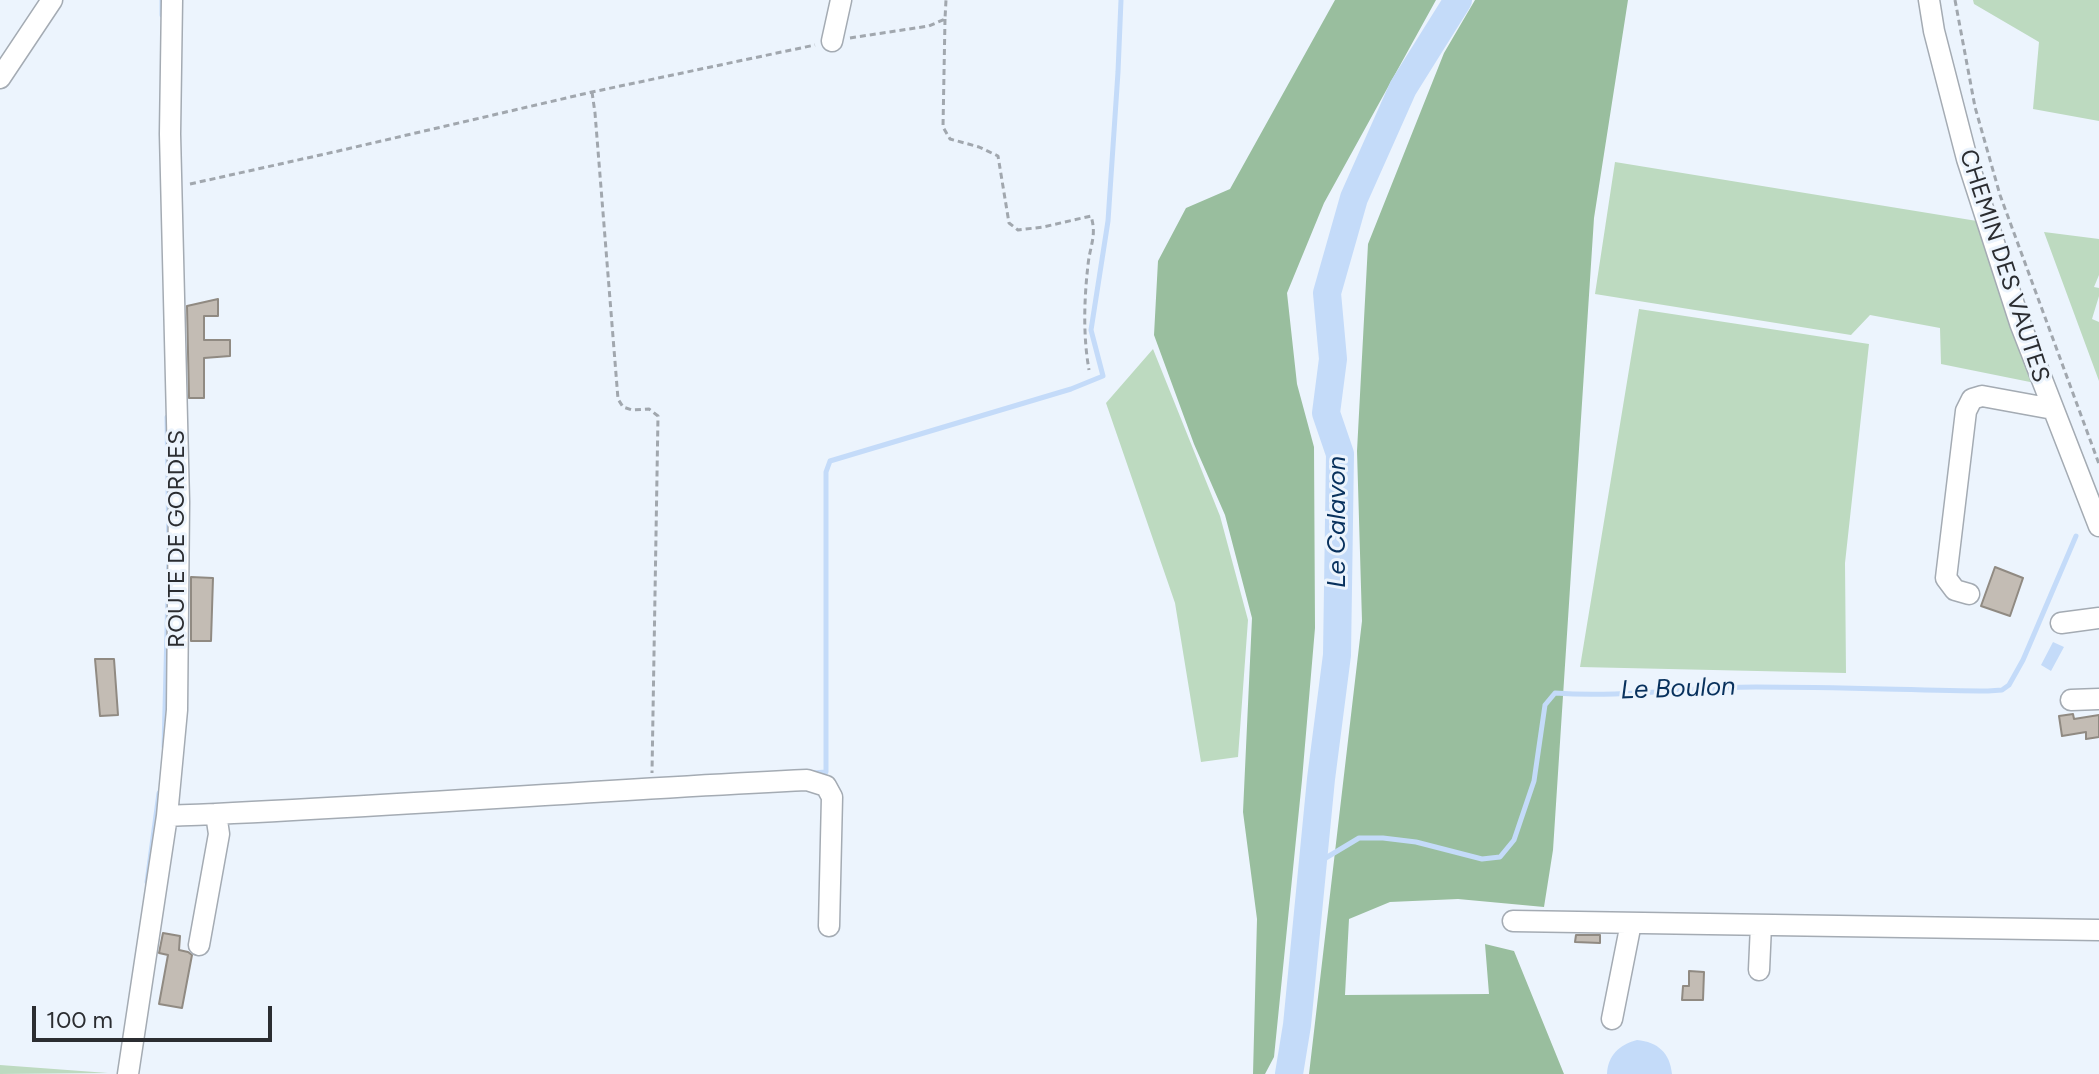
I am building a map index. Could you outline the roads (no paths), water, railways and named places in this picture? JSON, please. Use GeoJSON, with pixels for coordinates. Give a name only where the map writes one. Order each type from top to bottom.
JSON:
{"type":"FeatureCollection","features":[{"type":"Feature","properties":{"kind":"street"},"geometry":{"type":"LineString","coordinates":[[0,78],[52,0]]}},
{"type":"Feature","properties":{"kind":"street","name":"ROUTE DE GORDES"},"geometry":{"type":"LineString","coordinates":[[128,1074],[167,816],[177,710],[179,502],[170,134],[172,0]]}},
{"type":"Feature","properties":{"kind":"street"},"geometry":{"type":"LineString","coordinates":[[832,41],[841,0]]}},
{"type":"Feature","properties":{"kind":"street","name":"CHEMIN DES VAUTES"},"geometry":{"type":"LineString","coordinates":[[1929,0],[1967,159],[2020,323],[2099,526]]}},
{"type":"Feature","properties":{"kind":"street"},"geometry":{"type":"LineString","coordinates":[[1969,594],[1955,590],[1946,578],[1966,411],[1972,399],[1982,396],[2053,409]]}},
{"type":"Feature","properties":{"kind":"street"},"geometry":{"type":"LineString","coordinates":[[2061,623],[2099,618]]}},
{"type":"Feature","properties":{"kind":"street"},"geometry":{"type":"LineString","coordinates":[[2071,700],[2099,699]]}},
{"type":"Feature","properties":{"kind":"street"},"geometry":{"type":"LineString","coordinates":[[167,816],[459,802],[807,780],[826,786],[832,797],[829,926]]}},
{"type":"Feature","properties":{"kind":"street"},"geometry":{"type":"LineString","coordinates":[[199,945],[219,834],[216,814]]}},
{"type":"Feature","properties":{"kind":"street"},"geometry":{"type":"LineString","coordinates":[[1513,921],[2099,930]]}},
{"type":"Feature","properties":{"kind":"street"},"geometry":{"type":"LineString","coordinates":[[1612,1019],[1631,923]]}},
{"type":"Feature","properties":{"kind":"street"},"geometry":{"type":"LineString","coordinates":[[1759,970],[1761,925]]}},
{"type":"Feature","properties":{"kind":"water"},"geometry":{"type":"Polygon","coordinates":[[[2053,642],[2064,647],[2051,671],[2041,665],[2053,642]]]}},
{"type":"Feature","properties":{"kind":"water"},"geometry":{"type":"Polygon","coordinates":[[[1637,1040],[1651,1043],[1662,1050],[1669,1060],[1672,1074],[1607,1074],[1616,1052],[1637,1040]]]}},
{"type":"Feature","properties":{"kind":"waterway"},"geometry":{"type":"LineString","coordinates":[[162,0],[162,15]]}},
{"type":"Feature","properties":{"kind":"waterway"},"geometry":{"type":"LineString","coordinates":[[812,773],[826,772],[826,472],[830,461],[1071,389],[1103,376],[1091,330],[1108,221],[1121,0]]}},
{"type":"Feature","properties":{"kind":"waterway","name":"Le Calavon"},"geometry":{"type":"LineString","coordinates":[[1289,1074],[1337,655],[1340,454],[1326,413],[1333,359],[1327,293],[1354,198],[1403,88],[1458,0]]}},
{"type":"Feature","properties":{"kind":"waterway"},"geometry":{"type":"LineString","coordinates":[[164,747],[169,553],[167,417]]}},
{"type":"Feature","properties":{"kind":"waterway","name":"Le Boulon"},"geometry":{"type":"LineString","coordinates":[[1314,865],[1359,838],[1416,842],[1482,859],[1500,857],[1514,840],[1534,781],[1545,705],[1555,693],[1605,694],[1756,687],[2002,690],[2009,685],[2023,660],[2076,536]]}},
{"type":"Feature","properties":{"kind":"waterway"},"geometry":{"type":"LineString","coordinates":[[147,882],[159,793]]}}]}
